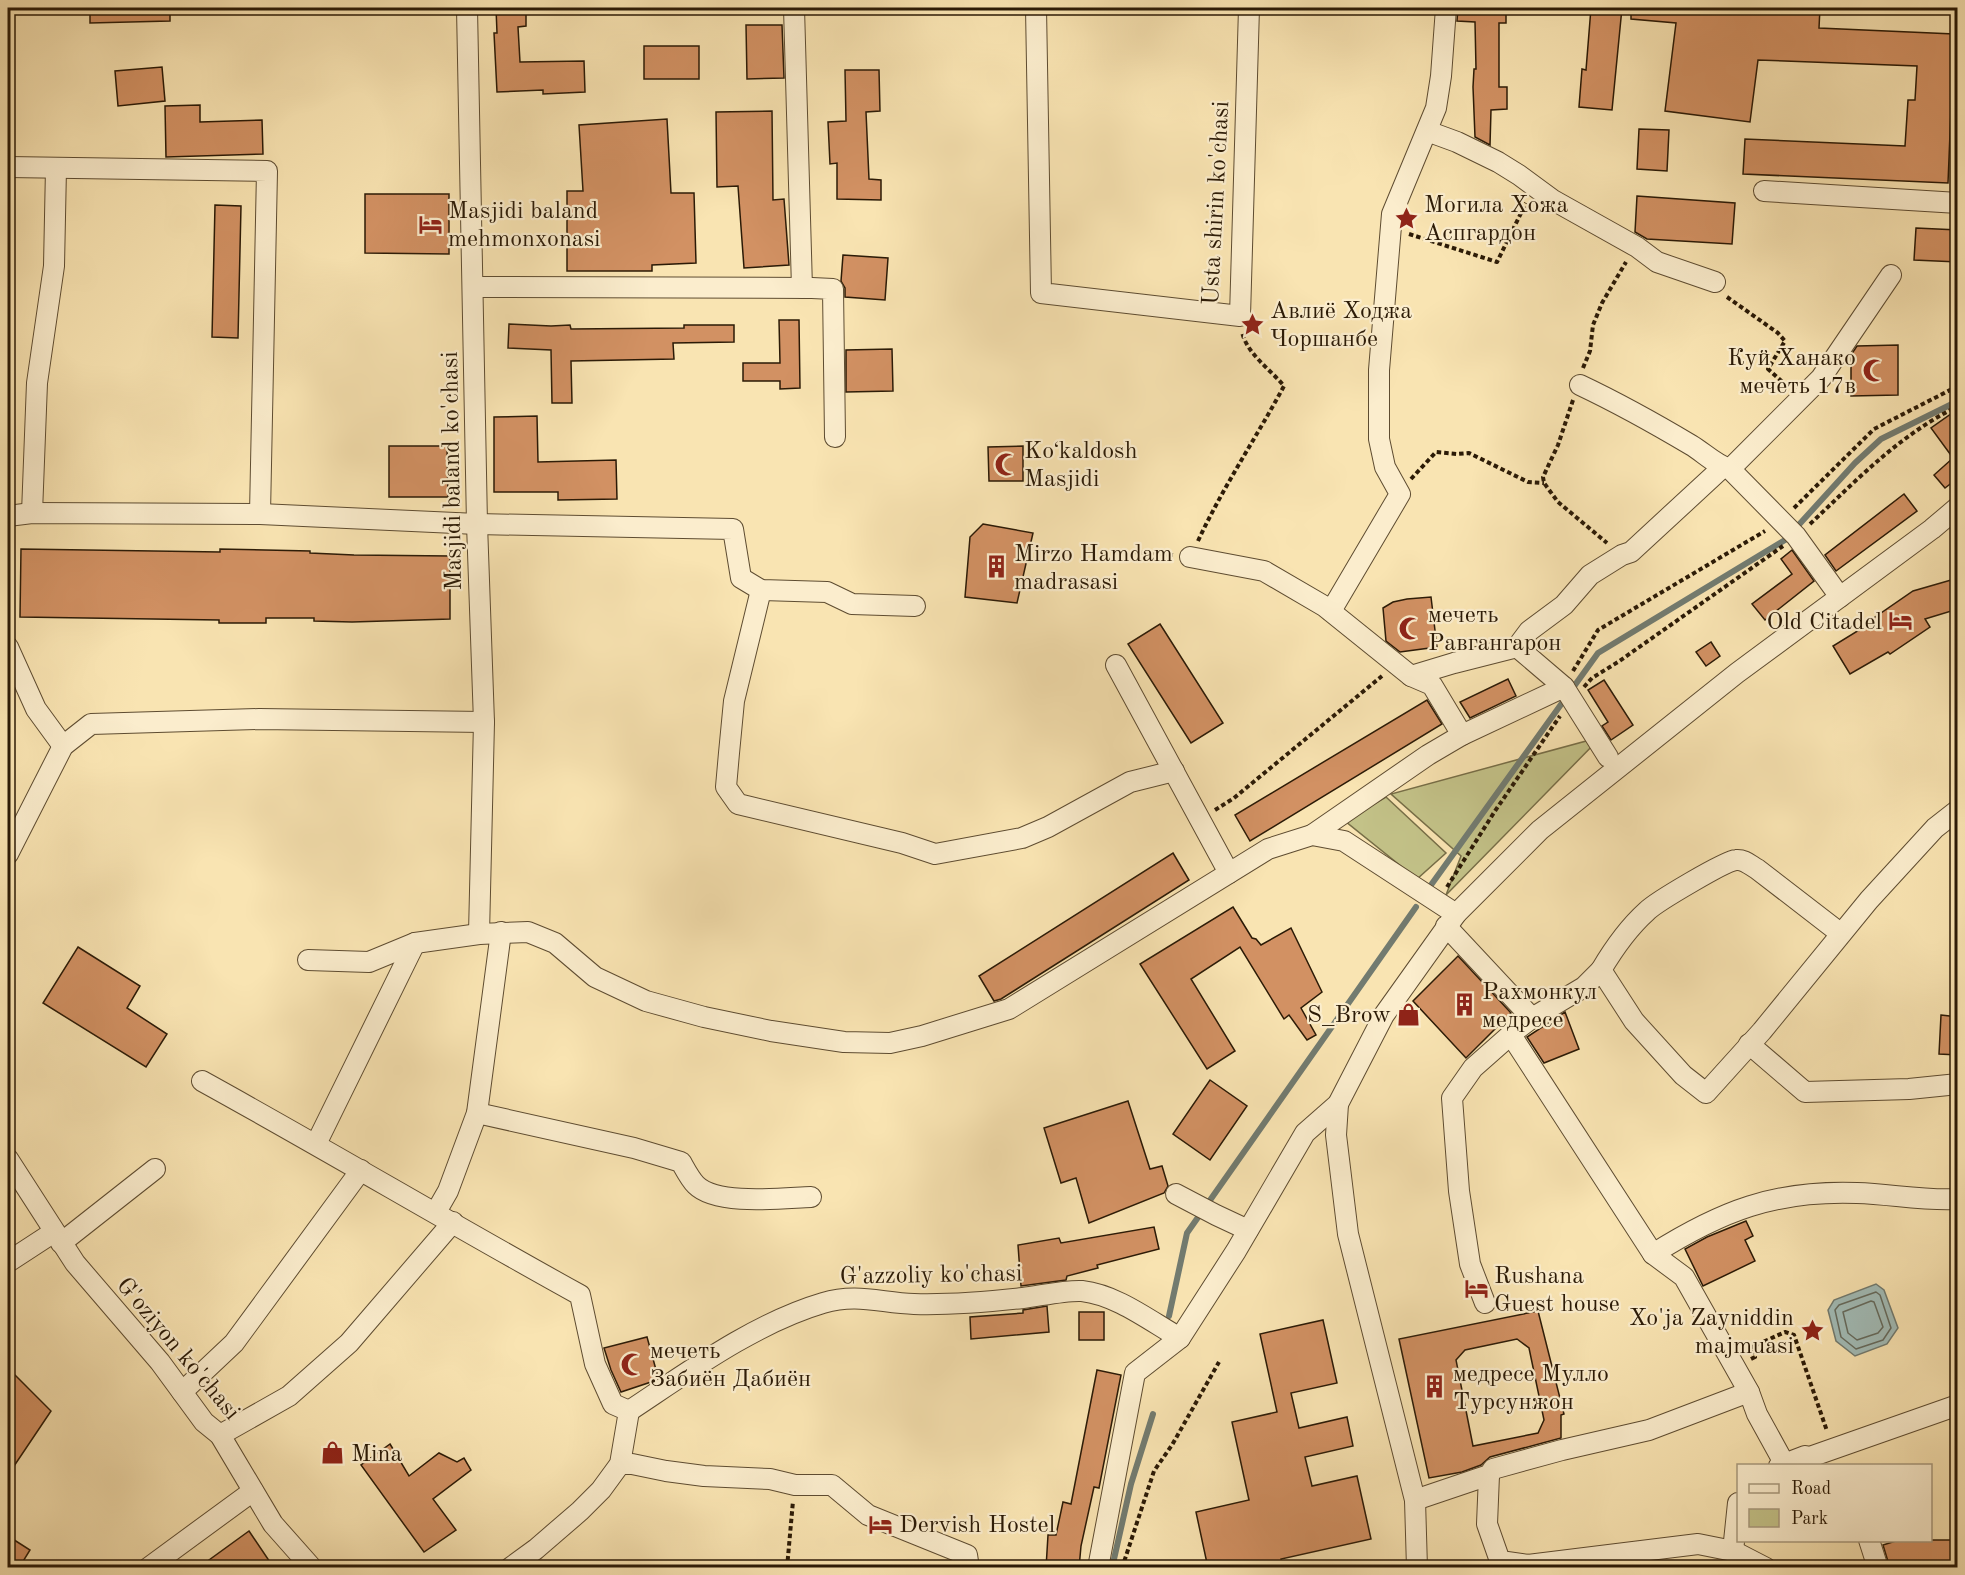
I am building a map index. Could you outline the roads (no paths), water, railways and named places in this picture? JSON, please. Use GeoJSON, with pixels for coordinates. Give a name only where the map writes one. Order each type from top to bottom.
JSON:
{"type":"FeatureCollection","features":[{"type":"Feature","properties":{"kind":"street","name":"Masjidi baland ko'chasi"},"geometry":{"type":"LineString","coordinates":[[467,8],[477,524],[484,722],[479,934]]}},
{"type":"Feature","properties":{"kind":"street"},"geometry":{"type":"LineString","coordinates":[[794,8],[802,288]]}},
{"type":"Feature","properties":{"kind":"street","name":"Usta shirin ko'chasi"},"geometry":{"type":"LineString","coordinates":[[1036,8],[1041,292],[1239,316],[1249,8]]}},
{"type":"Feature","properties":{"kind":"street"},"geometry":{"type":"LineString","coordinates":[[1331,611],[1400,494],[1385,467],[1379,439],[1379,370],[1390,229],[1392,214],[1436,108],[1446,8]]}},
{"type":"Feature","properties":{"kind":"street"},"geometry":{"type":"LineString","coordinates":[[1427,131],[1457,142],[1498,162],[1552,201],[1637,247],[1657,262],[1715,282]]}},
{"type":"Feature","properties":{"kind":"street"},"geometry":{"type":"LineString","coordinates":[[8,167],[267,171],[260,514]]}},
{"type":"Feature","properties":{"kind":"street"},"geometry":{"type":"LineString","coordinates":[[32,513],[37,383],[54,266],[56,168]]}},
{"type":"Feature","properties":{"kind":"street"},"geometry":{"type":"LineString","coordinates":[[1764,190],[1958,203]]}},
{"type":"Feature","properties":{"kind":"street"},"geometry":{"type":"LineString","coordinates":[[1404,670],[1454,663],[1517,647],[1529,631],[1564,605],[1590,575],[1631,552],[1801,398],[1821,378],[1891,275]]}},
{"type":"Feature","properties":{"kind":"street"},"geometry":{"type":"LineString","coordinates":[[473,287],[833,289],[835,437]]}},
{"type":"Feature","properties":{"kind":"street"},"geometry":{"type":"LineString","coordinates":[[1580,385],[1620,404],[1726,468],[1788,527],[1840,597]]}},
{"type":"Feature","properties":{"kind":"street"},"geometry":{"type":"LineString","coordinates":[[1098,1568],[1135,1372],[1180,1338],[1248,1230],[1305,1133],[1338,1104],[1384,1015],[1448,915],[1540,830],[1737,673],[1932,529],[1958,507]]}},
{"type":"Feature","properties":{"kind":"street"},"geometry":{"type":"LineString","coordinates":[[8,516],[32,513],[260,514],[477,524],[733,529],[741,578],[761,590],[826,592],[852,604],[915,606]]}},
{"type":"Feature","properties":{"kind":"street"},"geometry":{"type":"LineString","coordinates":[[1932,529],[1958,518]]}},
{"type":"Feature","properties":{"kind":"street"},"geometry":{"type":"LineString","coordinates":[[1190,557],[1264,571],[1331,611],[1404,670],[1432,685],[1462,735]]}},
{"type":"Feature","properties":{"kind":"street"},"geometry":{"type":"LineString","coordinates":[[761,590],[734,701],[726,787],[738,804],[902,843],[935,854],[1022,838],[1048,827],[1130,782],[1174,771]]}},
{"type":"Feature","properties":{"kind":"street"},"geometry":{"type":"LineString","coordinates":[[8,647],[36,709],[63,746]]}},
{"type":"Feature","properties":{"kind":"street"},"geometry":{"type":"LineString","coordinates":[[1517,647],[1568,693],[1608,758]]}},
{"type":"Feature","properties":{"kind":"street"},"geometry":{"type":"LineString","coordinates":[[1116,665],[1228,873]]}},
{"type":"Feature","properties":{"kind":"street"},"geometry":{"type":"LineString","coordinates":[[308,960],[369,962],[415,943],[479,934],[528,932],[555,943],[595,977],[646,1000],[704,1017],[771,1031],[844,1042],[890,1043],[922,1036],[1009,1010],[1268,849],[1312,835],[1428,755],[1462,735],[1568,693]]}},
{"type":"Feature","properties":{"kind":"street"},"geometry":{"type":"LineString","coordinates":[[8,854],[63,746],[91,724],[259,718],[484,722]]}},
{"type":"Feature","properties":{"kind":"street"},"geometry":{"type":"LineString","coordinates":[[1601,970],[1634,1021],[1683,1075],[1706,1093],[1762,1031],[1840,933],[1935,828],[1958,810]]}},
{"type":"Feature","properties":{"kind":"street"},"geometry":{"type":"LineString","coordinates":[[1312,835],[1344,841],[1448,915],[1532,1018]]}},
{"type":"Feature","properties":{"kind":"street"},"geometry":{"type":"LineString","coordinates":[[1485,1303],[1470,1264],[1459,1191],[1452,1098],[1473,1068],[1532,1018],[1584,987],[1601,970],[1618,943],[1648,910],[1701,877],[1735,860],[1745,861],[1757,869],[1840,933]]}},
{"type":"Feature","properties":{"kind":"street"},"geometry":{"type":"LineString","coordinates":[[436,1212],[448,1191],[477,1113],[501,932]]}},
{"type":"Feature","properties":{"kind":"street"},"geometry":{"type":"LineString","coordinates":[[316,1144],[415,943]]}},
{"type":"Feature","properties":{"kind":"street"},"geometry":{"type":"LineString","coordinates":[[1511,1035],[1653,1254],[1684,1277],[1749,1392],[1781,1464],[1805,1456],[1814,1461],[1834,1449],[1958,1405]]}},
{"type":"Feature","properties":{"kind":"street"},"geometry":{"type":"LineString","coordinates":[[1749,1044],[1805,1092],[1909,1089],[1958,1084]]}},
{"type":"Feature","properties":{"kind":"street"},"geometry":{"type":"LineString","coordinates":[[202,1081],[580,1295],[595,1364],[613,1404],[629,1411],[620,1464],[601,1490],[540,1558],[510,1568]]}},
{"type":"Feature","properties":{"kind":"street"},"geometry":{"type":"LineString","coordinates":[[1338,1104],[1336,1135],[1348,1234],[1415,1500],[1417,1568]]}},
{"type":"Feature","properties":{"kind":"street"},"geometry":{"type":"LineString","coordinates":[[477,1113],[681,1162],[697,1186],[713,1194],[735,1199],[811,1197]]}},
{"type":"Feature","properties":{"kind":"street","name":"G'oziyon ko'chasi"},"geometry":{"type":"LineString","coordinates":[[8,1159],[75,1263],[160,1362],[204,1422],[220,1435],[273,1524],[312,1568]]}},
{"type":"Feature","properties":{"kind":"street"},"geometry":{"type":"LineString","coordinates":[[8,1262],[58,1238],[154,1169]]}},
{"type":"Feature","properties":{"kind":"street"},"geometry":{"type":"LineString","coordinates":[[182,1392],[234,1343],[361,1170]]}},
{"type":"Feature","properties":{"kind":"street"},"geometry":{"type":"LineString","coordinates":[[1653,1254],[1708,1221],[1760,1202],[1800,1195],[1857,1193],[1930,1200],[1958,1199]]}},
{"type":"Feature","properties":{"kind":"street"},"geometry":{"type":"LineString","coordinates":[[1176,1194],[1248,1230]]}},
{"type":"Feature","properties":{"kind":"street"},"geometry":{"type":"LineString","coordinates":[[220,1435],[289,1396],[349,1343],[453,1222]]}},
{"type":"Feature","properties":{"kind":"street","name":"G'azzoliy ko'chasi"},"geometry":{"type":"LineString","coordinates":[[629,1411],[706,1360],[762,1329],[825,1302],[861,1297],[912,1304],[987,1302],[1081,1291],[1106,1298],[1133,1310],[1180,1338]]}},
{"type":"Feature","properties":{"kind":"street"},"geometry":{"type":"LineString","coordinates":[[1749,1392],[1649,1430],[1493,1469],[1489,1475],[1487,1524],[1500,1561],[1528,1566],[1698,1544],[1733,1551],[1766,1568]]}},
{"type":"Feature","properties":{"kind":"street"},"geometry":{"type":"LineString","coordinates":[[620,1464],[704,1476],[770,1479],[795,1485],[832,1485],[868,1515],[967,1555],[969,1568]]}},
{"type":"Feature","properties":{"kind":"street"},"geometry":{"type":"LineString","coordinates":[[1415,1500],[1489,1475]]}},
{"type":"Feature","properties":{"kind":"street"},"geometry":{"type":"LineString","coordinates":[[148,1568],[253,1491]]}},
{"type":"Feature","properties":{"kind":"street"},"geometry":{"type":"LineString","coordinates":[[1733,1551],[1737,1513]]}},
{"type":"Feature","properties":{"kind":"street"},"geometry":{"type":"LineString","coordinates":[[1870,1542],[1878,1568]]}},
{"type":"Feature","properties":{"kind":"water"},"geometry":{"type":"Polygon","coordinates":[[[1876,1284],[1884,1290],[1898,1328],[1887,1344],[1855,1356],[1836,1341],[1828,1310],[1834,1300],[1876,1284]]]}},
{"type":"Feature","properties":{"kind":"waterway"},"geometry":{"type":"LineString","coordinates":[[1431,885],[1598,653],[1785,540],[1855,463],[1881,439],[1958,401]]}},
{"type":"Feature","properties":{"kind":"waterway"},"geometry":{"type":"LineString","coordinates":[[1169,1316],[1187,1233],[1416,907]]}},
{"type":"Feature","properties":{"kind":"waterway"},"geometry":{"type":"LineString","coordinates":[[1112,1568],[1131,1484],[1153,1414]]}},
{"type":"Feature","properties":{"kind":"place","name":"Могила Хожа Аспгардон"},"geometry":{"type":"Point","coordinates":[1406,218]}},
{"type":"Feature","properties":{"kind":"place","name":"Masjidi baland mehmonxonasi"},"geometry":{"type":"Point","coordinates":[430,224]}},
{"type":"Feature","properties":{"kind":"place","name":"Авлиё Ходжа Чоршанбе"},"geometry":{"type":"Point","coordinates":[1252,324]}},
{"type":"Feature","properties":{"kind":"place","name":"Куй Ханако мечеть 17в"},"geometry":{"type":"Point","coordinates":[1874,371]}},
{"type":"Feature","properties":{"kind":"place","name":"Koʻkaldosh Masjidi"},"geometry":{"type":"Point","coordinates":[1006,464]}},
{"type":"Feature","properties":{"kind":"place","name":"Mirzo Hamdam madrasasi"},"geometry":{"type":"Point","coordinates":[996,567]}},
{"type":"Feature","properties":{"kind":"place","name":"Old Citadel"},"geometry":{"type":"Point","coordinates":[1900,621]}},
{"type":"Feature","properties":{"kind":"place","name":"мечеть Равгангарон"},"geometry":{"type":"Point","coordinates":[1410,628]}},
{"type":"Feature","properties":{"kind":"place","name":"Рахмонкул медресе"},"geometry":{"type":"Point","coordinates":[1464,1005]}},
{"type":"Feature","properties":{"kind":"place","name":"S_Brow"},"geometry":{"type":"Point","coordinates":[1409,1014]}},
{"type":"Feature","properties":{"kind":"place","name":"Rushana Guest house"},"geometry":{"type":"Point","coordinates":[1476,1289]}},
{"type":"Feature","properties":{"kind":"place","name":"Xo'ja Zayniddin majmuasi"},"geometry":{"type":"Point","coordinates":[1812,1331]}},
{"type":"Feature","properties":{"kind":"place","name":"мечеть Забиён Дабиён"},"geometry":{"type":"Point","coordinates":[632,1364]}},
{"type":"Feature","properties":{"kind":"place","name":"медресе Мулло Турсунжон"},"geometry":{"type":"Point","coordinates":[1435,1387]}},
{"type":"Feature","properties":{"kind":"place","name":"Mina"},"geometry":{"type":"Point","coordinates":[333,1453]}},
{"type":"Feature","properties":{"kind":"place","name":"Dervish Hostel"},"geometry":{"type":"Point","coordinates":[881,1524]}}]}
